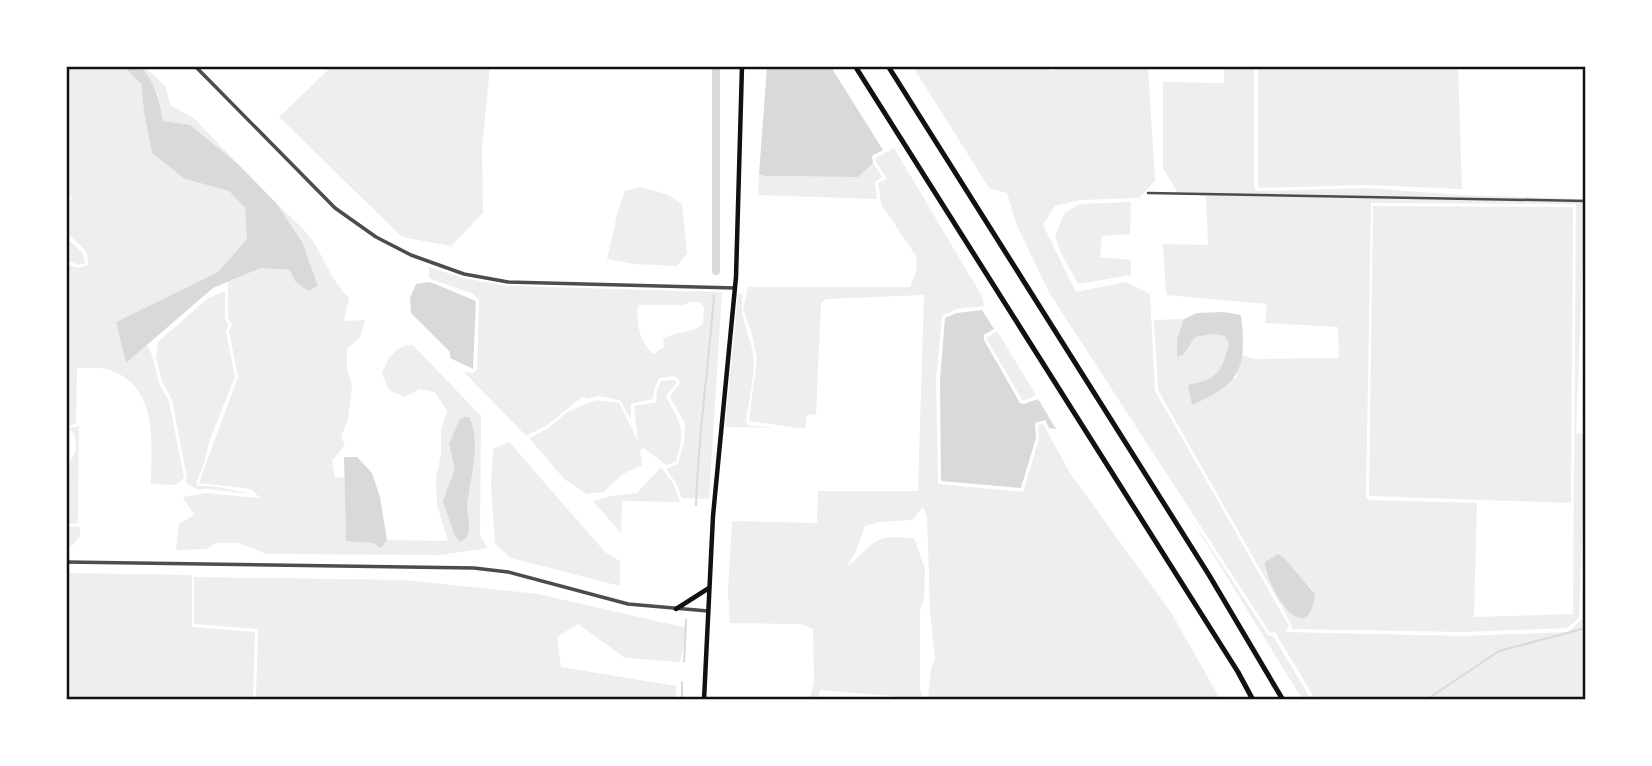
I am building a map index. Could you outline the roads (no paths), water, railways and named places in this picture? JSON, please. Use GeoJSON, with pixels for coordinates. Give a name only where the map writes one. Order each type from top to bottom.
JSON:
{"type":"FeatureCollection","features":[{"type":"Feature","properties":{"kind":"highway"},"geometry":{"type":"LineString","coordinates":[[855,66],[1253,699]]}},
{"type":"Feature","properties":{"kind":"highway"},"geometry":{"type":"LineString","coordinates":[[888,66],[1209,575],[1283,699]]}},
{"type":"Feature","properties":{"kind":"main road"},"geometry":{"type":"LineString","coordinates":[[704,699],[715,495],[735,288],[742,66]]}},
{"type":"Feature","properties":{"kind":"main road"},"geometry":{"type":"LineString","coordinates":[[676,609],[709,587]]}},
{"type":"Feature","properties":{"kind":"street"},"geometry":{"type":"LineString","coordinates":[[195,66],[335,208],[376,237],[411,255],[464,274],[508,282],[735,288]]}},
{"type":"Feature","properties":{"kind":"street"},"geometry":{"type":"LineString","coordinates":[[1148,194],[1586,201]]}},
{"type":"Feature","properties":{"kind":"street"},"geometry":{"type":"LineString","coordinates":[[66,562],[474,568],[508,572],[628,604],[708,611]]}},
{"type":"Feature","properties":{"kind":"waterway"},"geometry":{"type":"LineString","coordinates":[[716,66],[716,271]]}},
{"type":"Feature","properties":{"kind":"waterway"},"geometry":{"type":"LineString","coordinates":[[696,505],[714,295]]}},
{"type":"Feature","properties":{"kind":"waterway"},"geometry":{"type":"LineString","coordinates":[[684,662],[686,620]]}},
{"type":"Feature","properties":{"kind":"waterway"},"geometry":{"type":"LineString","coordinates":[[1426,700],[1499,651],[1586,628]]}},
{"type":"Feature","properties":{"kind":"waterway"},"geometry":{"type":"LineString","coordinates":[[682,682],[682,700]]}}]}
